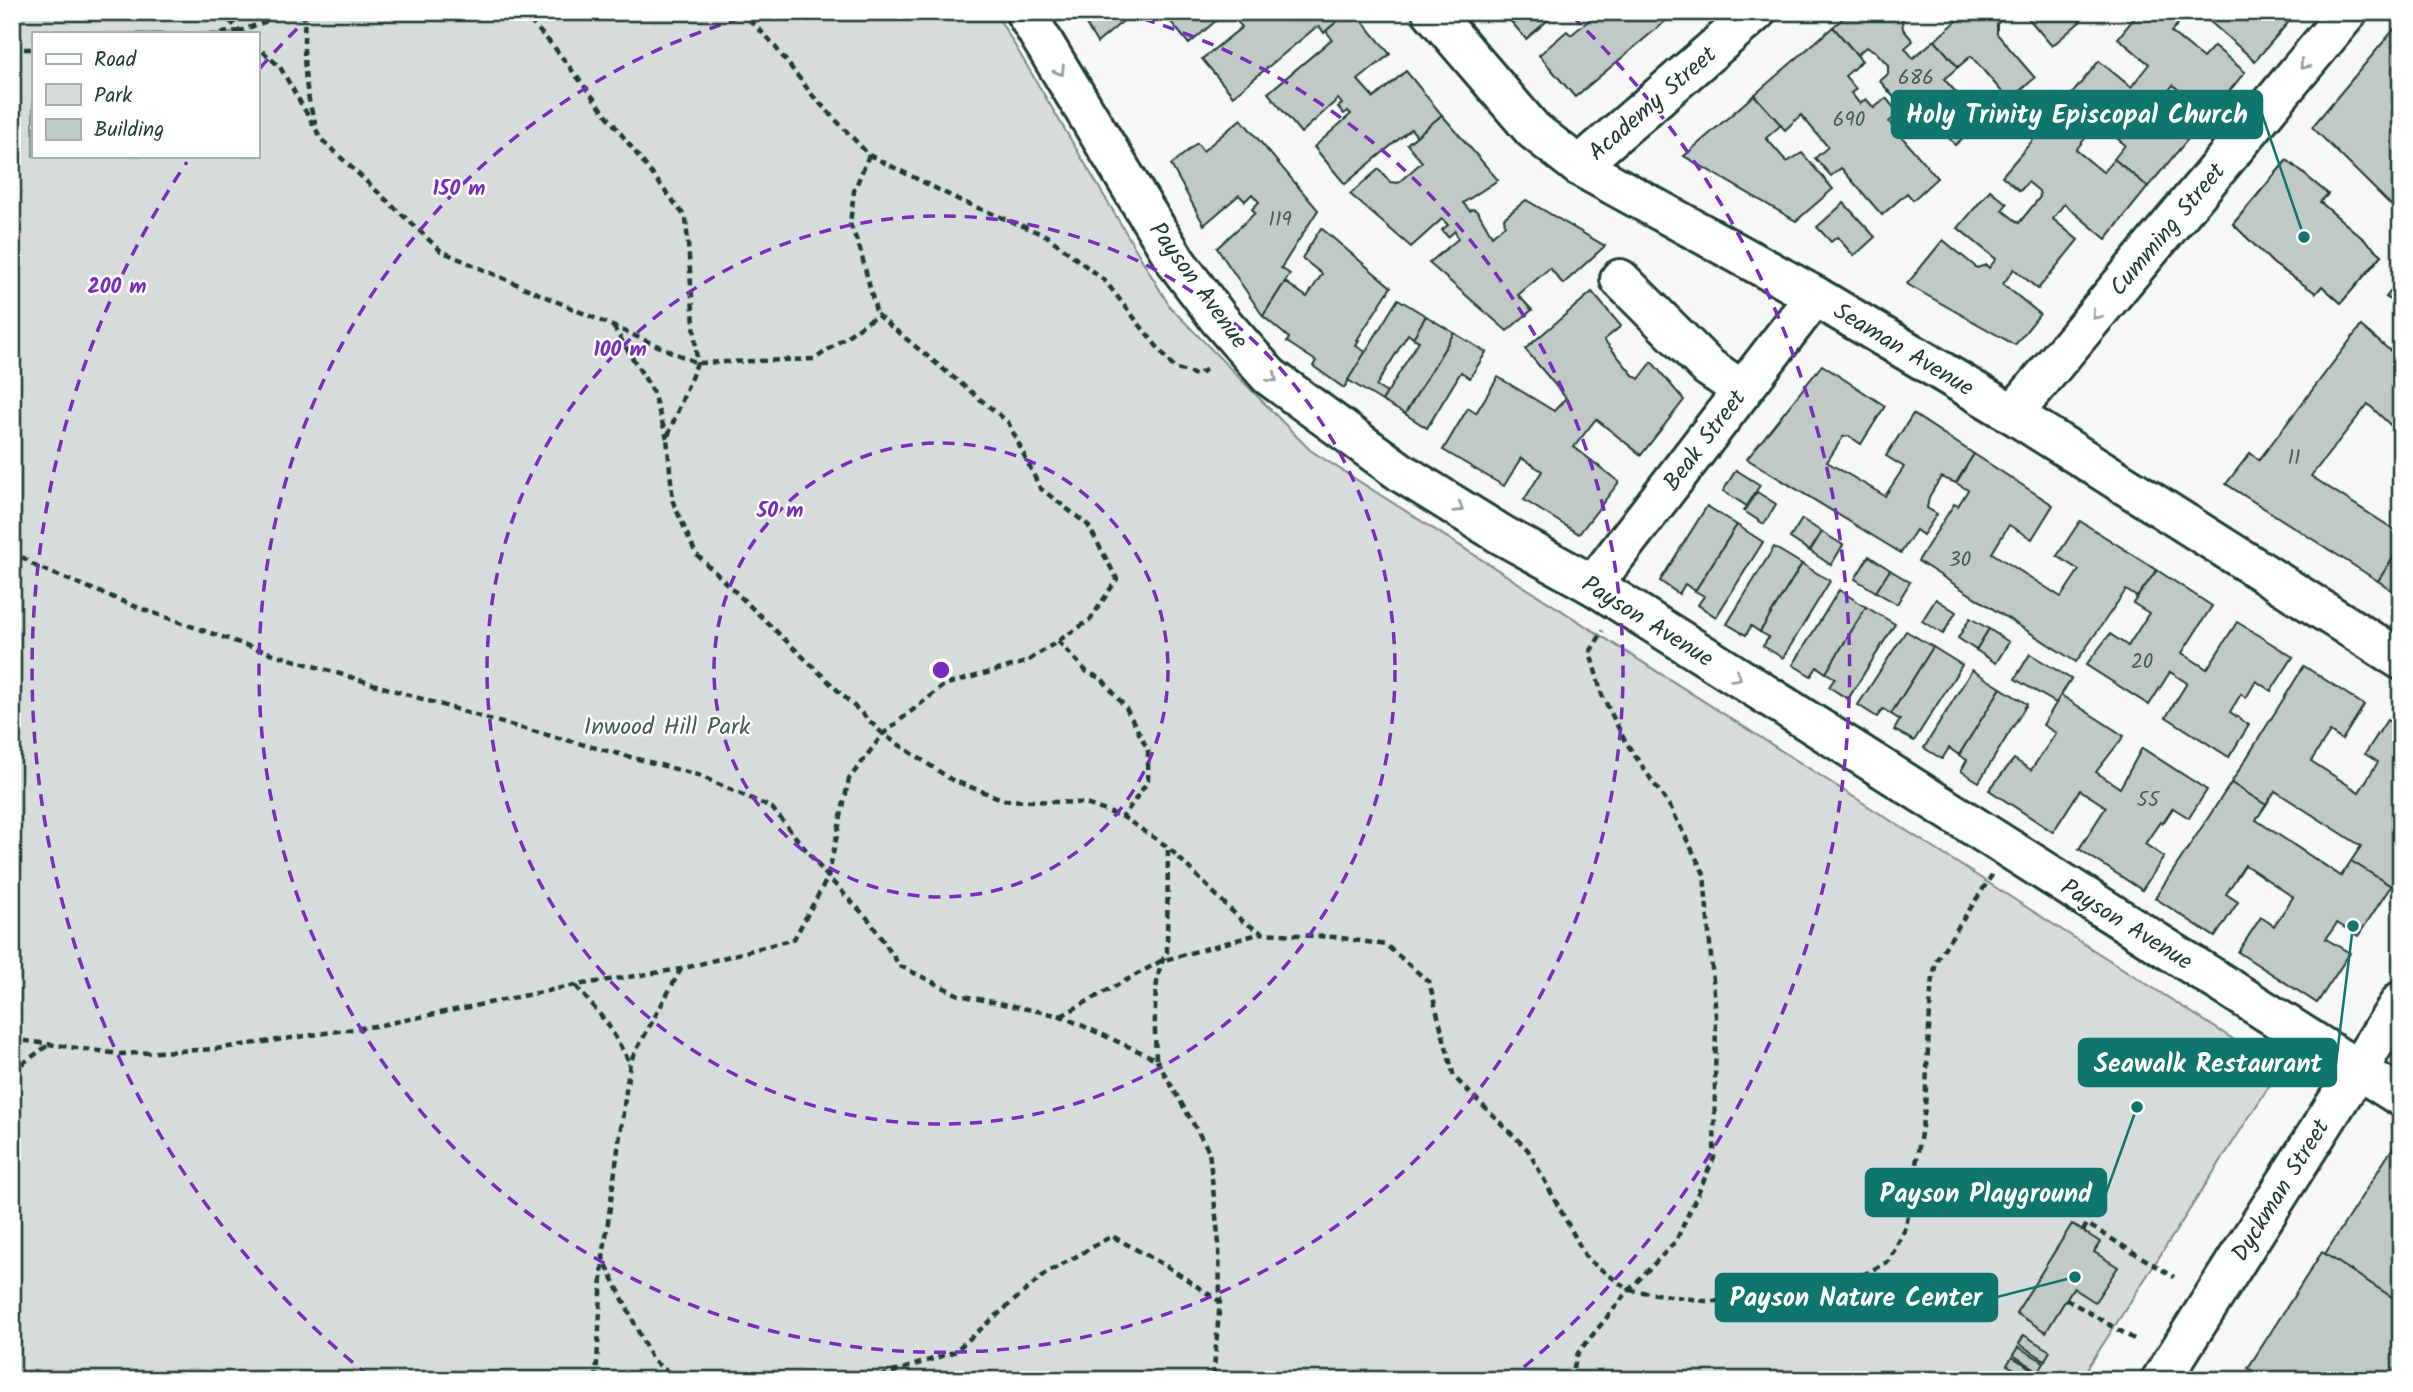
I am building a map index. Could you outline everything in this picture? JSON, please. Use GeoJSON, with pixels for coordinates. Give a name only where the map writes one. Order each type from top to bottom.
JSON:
{"type":"FeatureCollection","features":[{"type":"Feature","properties":{"kind":"street","name":"Payson Avenue"},"geometry":{"type":"LineString","coordinates":[[1025,12],[1177,263],[1219,319],[1269,376],[1402,474],[1503,536],[1593,585],[2401,1097]]}},
{"type":"Feature","properties":{"kind":"street","name":"Seaman Avenue"},"geometry":{"type":"LineString","coordinates":[[1432,12],[1533,130],[1578,166],[1815,296],[2013,414],[2401,660]]}},
{"type":"Feature","properties":{"kind":"street","name":"Academy Street"},"geometry":{"type":"LineString","coordinates":[[1578,166],[1756,12]]}},
{"type":"Feature","properties":{"kind":"street","name":"Cumming Street"},"geometry":{"type":"LineString","coordinates":[[2013,414],[2348,12]]}},
{"type":"Feature","properties":{"kind":"street"},"geometry":{"type":"LineString","coordinates":[[1620,279],[1708,367],[1742,390]]}},
{"type":"Feature","properties":{"kind":"street","name":"Beak Street"},"geometry":{"type":"LineString","coordinates":[[1593,585],[1815,296]]}},
{"type":"Feature","properties":{"kind":"street","name":"Dyckman Street"},"geometry":{"type":"LineString","coordinates":[[2173,1376],[2357,1069],[2401,1001]]}},
{"type":"Feature","properties":{"kind":"path"},"geometry":{"type":"LineString","coordinates":[[221,12],[241,32],[292,12]]}},
{"type":"Feature","properties":{"kind":"path"},"geometry":{"type":"LineString","coordinates":[[305,12],[303,49],[309,106],[322,140]]}},
{"type":"Feature","properties":{"kind":"path"},"geometry":{"type":"LineString","coordinates":[[522,12],[554,47],[686,218],[697,363],[667,438]]}},
{"type":"Feature","properties":{"kind":"path"},"geometry":{"type":"LineString","coordinates":[[741,12],[770,40],[813,96],[869,155],[961,201],[1047,236],[1105,281],[1174,368],[1197,375],[1207,369]]}},
{"type":"Feature","properties":{"kind":"path"},"geometry":{"type":"LineString","coordinates":[[259,48],[280,67],[322,140],[441,251],[697,363],[815,359],[877,315]]}},
{"type":"Feature","properties":{"kind":"path"},"geometry":{"type":"LineString","coordinates":[[12,49],[32,49]]}},
{"type":"Feature","properties":{"kind":"path"},"geometry":{"type":"LineString","coordinates":[[12,1039],[120,1054],[215,1049],[381,1025],[576,985],[681,970],[794,939],[828,877],[849,779],[883,734],[944,685],[1027,662],[1059,641],[1090,620],[1117,579],[1088,525],[1040,488],[1008,422],[877,315],[860,249],[850,225],[853,191],[869,155]]}},
{"type":"Feature","properties":{"kind":"path"},"geometry":{"type":"LineString","coordinates":[[613,325],[652,390],[667,438],[673,502],[696,554],[883,734],[952,780],[1005,800],[1083,803],[1123,817],[1168,847],[1241,920],[1262,933]]}},
{"type":"Feature","properties":{"kind":"path"},"geometry":{"type":"LineString","coordinates":[[12,550],[37,567],[142,609],[254,648],[508,724],[698,775],[772,808],[828,877],[869,920],[900,966],[959,995],[1061,1016],[1156,1059]]}},
{"type":"Feature","properties":{"kind":"path"},"geometry":{"type":"LineString","coordinates":[[1570,1380],[1578,1353],[1629,1290],[1676,1241],[1714,1158],[1716,1016],[1711,924],[1704,874],[1672,810],[1625,741],[1602,695],[1590,652],[1603,631]]}},
{"type":"Feature","properties":{"kind":"path"},"geometry":{"type":"LineString","coordinates":[[1059,641],[1087,672],[1102,679],[1126,708],[1148,750],[1148,781],[1123,817]]}},
{"type":"Feature","properties":{"kind":"path"},"geometry":{"type":"LineString","coordinates":[[1168,847],[1167,952],[1161,961],[1154,1020],[1156,1059],[1209,1151],[1219,1244],[1220,1301],[1213,1380]]}},
{"type":"Feature","properties":{"kind":"path"},"geometry":{"type":"LineString","coordinates":[[1061,1016],[1161,961],[1262,933],[1335,937],[1386,945],[1429,982],[1454,1077],[1528,1150],[1587,1259],[1629,1290],[1705,1301],[1795,1302],[1848,1283],[1889,1261],[1906,1227],[1925,1108],[1931,991],[1936,961],[1993,874]]}},
{"type":"Feature","properties":{"kind":"path"},"geometry":{"type":"LineString","coordinates":[[596,1380],[603,1258],[630,1062],[681,970]]}},
{"type":"Feature","properties":{"kind":"path"},"geometry":{"type":"LineString","coordinates":[[576,985],[607,1023],[630,1062]]}},
{"type":"Feature","properties":{"kind":"path"},"geometry":{"type":"LineString","coordinates":[[12,1071],[48,1045]]}},
{"type":"Feature","properties":{"kind":"path"},"geometry":{"type":"LineString","coordinates":[[2083,1231],[2087,1224],[2174,1278]]}},
{"type":"Feature","properties":{"kind":"path"},"geometry":{"type":"LineString","coordinates":[[869,1380],[954,1352],[1045,1274],[1112,1236],[1168,1266],[1220,1301]]}},
{"type":"Feature","properties":{"kind":"path"},"geometry":{"type":"LineString","coordinates":[[603,1258],[652,1360],[679,1380]]}},
{"type":"Feature","properties":{"kind":"path"},"geometry":{"type":"LineString","coordinates":[[2066,1299],[2134,1339]]}},
{"type":"Feature","properties":{"kind":"green space","name":"Inwood Hill Park"},"geometry":{"type":"Polygon","coordinates":[[[12,12],[995,12],[1170,307],[1310,450],[2280,1069],[2080,1380],[12,1380],[12,12]]]}},
{"type":"Feature","properties":{"kind":"building"},"geometry":{"type":"Polygon","coordinates":[[[1079,12],[1134,12],[1097,43],[1079,12]]]}},
{"type":"Feature","properties":{"kind":"building"},"geometry":{"type":"Polygon","coordinates":[[[1163,12],[1226,12],[1189,44],[1163,12]]]}},
{"type":"Feature","properties":{"kind":"building"},"geometry":{"type":"Polygon","coordinates":[[[1229,12],[1348,12],[1324,33],[1320,27],[1315,28],[1233,96],[1202,59],[1242,27],[1229,12]]]}},
{"type":"Feature","properties":{"kind":"building"},"geometry":{"type":"Polygon","coordinates":[[[1348,12],[1355,12],[1390,54],[1358,80],[1374,98],[1406,71],[1442,115],[1417,136],[1411,129],[1345,184],[1314,147],[1351,114],[1348,111],[1344,114],[1338,107],[1342,104],[1338,99],[1301,133],[1268,93],[1332,39],[1326,31],[1348,12]]]}},
{"type":"Feature","properties":{"kind":"building"},"geometry":{"type":"Polygon","coordinates":[[[1503,12],[1551,12],[1554,15],[1526,39],[1503,12]]]}},
{"type":"Feature","properties":{"kind":"building"},"geometry":{"type":"Polygon","coordinates":[[[1588,12],[1665,12],[1669,18],[1575,97],[1539,55],[1567,31],[1571,35],[1593,17],[1588,12]]]}},
{"type":"Feature","properties":{"kind":"building"},"geometry":{"type":"Polygon","coordinates":[[[1850,12],[1911,12],[1902,20],[1903,29],[1913,41],[1905,48],[1913,58],[1935,40],[1958,67],[1944,79],[1982,121],[1955,145],[1918,102],[1910,100],[1902,107],[1880,81],[1888,74],[1888,65],[1875,51],[1866,47],[1857,55],[1833,27],[1850,12]]]}},
{"type":"Feature","properties":{"kind":"building"},"geometry":{"type":"Polygon","coordinates":[[[1949,12],[2001,12],[2005,17],[1997,24],[1997,34],[2035,78],[2009,100],[1971,56],[1958,67],[1935,40],[1957,21],[1949,12]]]}},
{"type":"Feature","properties":{"kind":"building"},"geometry":{"type":"Polygon","coordinates":[[[2023,12],[2073,12],[2081,21],[2052,46],[2023,12]]]}},
{"type":"Feature","properties":{"kind":"building"},"geometry":{"type":"Polygon","coordinates":[[[2139,12],[2176,12],[2183,18],[2171,32],[2203,58],[2214,46],[2245,72],[2209,116],[2173,85],[2154,109],[2189,138],[2148,187],[2114,159],[2125,145],[2094,119],[2082,133],[2057,112],[2099,61],[2131,87],[2149,64],[2118,38],[2139,12]]]}},
{"type":"Feature","properties":{"kind":"building"},"geometry":{"type":"Polygon","coordinates":[[[2199,12],[2287,12],[2293,17],[2255,61],[2199,12]]]}},
{"type":"Feature","properties":{"kind":"building"},"geometry":{"type":"Polygon","coordinates":[[[2401,21],[2401,215],[2312,127],[2401,21]]]}},
{"type":"Feature","properties":{"kind":"building"},"geometry":{"type":"Polygon","coordinates":[[[1833,27],[1862,61],[1845,76],[1856,89],[1851,93],[1860,104],[1866,99],[1874,108],[1886,98],[1899,114],[1889,122],[1937,178],[1913,200],[1907,193],[1882,215],[1841,168],[1831,176],[1815,158],[1828,147],[1801,115],[1785,130],[1754,95],[1833,27]]]}},
{"type":"Feature","properties":{"kind":"building"},"geometry":{"type":"Polygon","coordinates":[[[1754,95],[1781,125],[1766,138],[1787,162],[1802,153],[1833,189],[1796,221],[1684,156],[1754,95]]]}},
{"type":"Feature","properties":{"kind":"building"},"geometry":{"type":"Polygon","coordinates":[[[2057,112],[2086,137],[2076,150],[2103,172],[2114,159],[2148,187],[2106,239],[2064,204],[2053,219],[2078,240],[2038,289],[2014,269],[2003,284],[2040,314],[2015,345],[1907,284],[1943,240],[1977,268],[1986,265],[1989,268],[1996,259],[1958,228],[1990,190],[2007,204],[2002,210],[2019,223],[2040,197],[2039,191],[2028,182],[2020,191],[2002,176],[2057,112]]]}},
{"type":"Feature","properties":{"kind":"building"},"geometry":{"type":"Polygon","coordinates":[[[1442,115],[1498,180],[1463,203],[1470,211],[1473,209],[1478,212],[1492,236],[1505,225],[1504,218],[1526,200],[1605,246],[1563,284],[1550,268],[1518,295],[1532,310],[1507,331],[1429,263],[1458,239],[1455,231],[1448,237],[1442,230],[1448,225],[1442,219],[1411,247],[1350,194],[1379,169],[1390,182],[1398,183],[1422,162],[1407,144],[1442,115]]]}},
{"type":"Feature","properties":{"kind":"building"},"geometry":{"type":"Polygon","coordinates":[[[1241,119],[1318,210],[1281,268],[1290,274],[1263,316],[1217,248],[1255,213],[1252,209],[1259,202],[1252,194],[1245,201],[1239,195],[1204,225],[1171,165],[1197,143],[1203,151],[1241,119]]]}},
{"type":"Feature","properties":{"kind":"building"},"geometry":{"type":"Polygon","coordinates":[[[2287,160],[2328,194],[2320,202],[2382,255],[2341,303],[2322,286],[2316,293],[2274,264],[2233,224],[2287,160]]]}},
{"type":"Feature","properties":{"kind":"building"},"geometry":{"type":"Polygon","coordinates":[[[2287,160],[2328,194],[2320,202],[2382,255],[2341,303],[2322,286],[2316,293],[2274,264],[2233,224],[2287,160]]]}},
{"type":"Feature","properties":{"kind":"building"},"geometry":{"type":"Polygon","coordinates":[[[1844,203],[1875,237],[1854,256],[1837,237],[1831,242],[1817,227],[1844,203]]]}},
{"type":"Feature","properties":{"kind":"building"},"geometry":{"type":"Polygon","coordinates":[[[1321,228],[1391,287],[1357,340],[1359,341],[1356,346],[1366,352],[1344,388],[1313,366],[1316,361],[1287,342],[1289,338],[1263,316],[1285,282],[1307,297],[1322,274],[1302,258],[1321,228]]]}},
{"type":"Feature","properties":{"kind":"building"},"geometry":{"type":"Polygon","coordinates":[[[2401,278],[2401,309],[2386,297],[2401,278]]]}},
{"type":"Feature","properties":{"kind":"building"},"geometry":{"type":"Polygon","coordinates":[[[1592,292],[1621,326],[1604,340],[1633,375],[1639,379],[1652,362],[1684,400],[1641,455],[1596,419],[1574,447],[1619,482],[1579,534],[1524,500],[1542,471],[1521,458],[1504,486],[1443,450],[1468,408],[1476,413],[1498,377],[1554,411],[1566,398],[1525,349],[1592,292]]]}},
{"type":"Feature","properties":{"kind":"building"},"geometry":{"type":"Polygon","coordinates":[[[1398,299],[1426,316],[1413,338],[1408,334],[1376,386],[1387,393],[1382,401],[1348,380],[1398,299]]]}},
{"type":"Feature","properties":{"kind":"building"},"geometry":{"type":"Polygon","coordinates":[[[1426,316],[1454,333],[1405,414],[1382,401],[1419,341],[1413,338],[1426,316]]]}},
{"type":"Feature","properties":{"kind":"building"},"geometry":{"type":"Polygon","coordinates":[[[2361,326],[2401,360],[2401,435],[2368,404],[2311,476],[2401,534],[2401,546],[2378,581],[2226,484],[2250,453],[2259,460],[2361,326]]]}},
{"type":"Feature","properties":{"kind":"building"},"geometry":{"type":"Polygon","coordinates":[[[1454,333],[1486,352],[1470,378],[1461,372],[1427,428],[1405,414],[1454,333]]]}},
{"type":"Feature","properties":{"kind":"building"},"geometry":{"type":"Polygon","coordinates":[[[1822,365],[1885,406],[1861,444],[1849,436],[1843,437],[1827,462],[1885,496],[1904,467],[1886,456],[1913,414],[1974,454],[1956,483],[1941,477],[1929,497],[1927,508],[1937,514],[1923,535],[1916,530],[1901,553],[1747,459],[1822,365]]]}},
{"type":"Feature","properties":{"kind":"building"},"geometry":{"type":"Polygon","coordinates":[[[1974,454],[2053,505],[2032,539],[2009,525],[1992,553],[2061,597],[2079,570],[2057,556],[2080,521],[2157,570],[2137,597],[2126,590],[2076,662],[1918,561],[1954,504],[1958,506],[1968,490],[1956,483],[1974,454]]]}},
{"type":"Feature","properties":{"kind":"building"},"geometry":{"type":"Polygon","coordinates":[[[1736,470],[1760,485],[1747,506],[1723,491],[1736,470]]]}},
{"type":"Feature","properties":{"kind":"building"},"geometry":{"type":"Polygon","coordinates":[[[1757,492],[1776,504],[1764,524],[1744,511],[1757,492]]]}},
{"type":"Feature","properties":{"kind":"building"},"geometry":{"type":"Polygon","coordinates":[[[1707,506],[1737,525],[1695,591],[1685,584],[1679,594],[1660,581],[1707,506]]]}},
{"type":"Feature","properties":{"kind":"building"},"geometry":{"type":"Polygon","coordinates":[[[1802,519],[1822,532],[1810,551],[1790,538],[1802,519]]]}},
{"type":"Feature","properties":{"kind":"building"},"geometry":{"type":"Polygon","coordinates":[[[1737,525],[1763,542],[1716,617],[1698,605],[1704,596],[1695,591],[1737,525]]]}},
{"type":"Feature","properties":{"kind":"building"},"geometry":{"type":"Polygon","coordinates":[[[1822,532],[1843,545],[1831,565],[1810,551],[1822,532]]]}},
{"type":"Feature","properties":{"kind":"building"},"geometry":{"type":"Polygon","coordinates":[[[2401,546],[2401,596],[2378,581],[2401,546]]]}},
{"type":"Feature","properties":{"kind":"building"},"geometry":{"type":"Polygon","coordinates":[[[1774,547],[1802,564],[1760,632],[1751,626],[1746,635],[1727,624],[1774,547]]]}},
{"type":"Feature","properties":{"kind":"building"},"geometry":{"type":"Polygon","coordinates":[[[1869,556],[1890,570],[1876,592],[1855,579],[1869,556]]]}},
{"type":"Feature","properties":{"kind":"building"},"geometry":{"type":"Polygon","coordinates":[[[1802,564],[1830,581],[1783,658],[1763,646],[1769,637],[1760,632],[1802,564]]]}},
{"type":"Feature","properties":{"kind":"building"},"geometry":{"type":"Polygon","coordinates":[[[1890,570],[1910,582],[1897,604],[1876,592],[1890,570]]]}},
{"type":"Feature","properties":{"kind":"building"},"geometry":{"type":"Polygon","coordinates":[[[2157,570],[2212,606],[2182,653],[2207,669],[2237,622],[2293,657],[2271,691],[2256,681],[2246,698],[2241,694],[2230,712],[2249,725],[2229,757],[2166,717],[2187,683],[2170,672],[2149,705],[2086,665],[2110,634],[2128,646],[2149,613],[2133,603],[2157,570]]]}},
{"type":"Feature","properties":{"kind":"building"},"geometry":{"type":"Polygon","coordinates":[[[1839,590],[1866,607],[1826,673],[1817,667],[1811,676],[1793,665],[1839,590]]]}},
{"type":"Feature","properties":{"kind":"building"},"geometry":{"type":"Polygon","coordinates":[[[1936,599],[1956,612],[1943,634],[1922,621],[1936,599]]]}},
{"type":"Feature","properties":{"kind":"building"},"geometry":{"type":"Polygon","coordinates":[[[1866,607],[1895,624],[1848,699],[1829,687],[1835,678],[1826,673],[1866,607]]]}},
{"type":"Feature","properties":{"kind":"building"},"geometry":{"type":"Polygon","coordinates":[[[1970,618],[1989,629],[1976,650],[1958,638],[1970,618]]]}},
{"type":"Feature","properties":{"kind":"building"},"geometry":{"type":"Polygon","coordinates":[[[1989,629],[2009,642],[1996,663],[1976,650],[1989,629]]]}},
{"type":"Feature","properties":{"kind":"building"},"geometry":{"type":"Polygon","coordinates":[[[1906,631],[1933,647],[1891,714],[1883,709],[1877,717],[1858,705],[1906,631]]]}},
{"type":"Feature","properties":{"kind":"building"},"geometry":{"type":"Polygon","coordinates":[[[1933,647],[1962,665],[1914,741],[1894,730],[1900,720],[1891,714],[1933,647]]]}},
{"type":"Feature","properties":{"kind":"building"},"geometry":{"type":"Polygon","coordinates":[[[2030,654],[2071,679],[2056,703],[2015,679],[2030,654]]]}},
{"type":"Feature","properties":{"kind":"building"},"geometry":{"type":"Polygon","coordinates":[[[2304,666],[2364,705],[2342,740],[2330,732],[2311,761],[2359,792],[2378,762],[2365,754],[2387,720],[2401,729],[2401,871],[2391,886],[2351,861],[2361,846],[2275,791],[2266,805],[2231,783],[2304,666]]]}},
{"type":"Feature","properties":{"kind":"building"},"geometry":{"type":"Polygon","coordinates":[[[1972,670],[2001,688],[1959,755],[1949,748],[1942,759],[1924,748],[1972,670]]]}},
{"type":"Feature","properties":{"kind":"building"},"geometry":{"type":"Polygon","coordinates":[[[2001,688],[2027,704],[1979,782],[1961,771],[1967,760],[1959,755],[2001,688]]]}},
{"type":"Feature","properties":{"kind":"building"},"geometry":{"type":"Polygon","coordinates":[[[2061,695],[2124,736],[2096,772],[2120,788],[2142,748],[2207,790],[2189,818],[2173,808],[2145,844],[2164,857],[2142,890],[2079,849],[2106,807],[2080,790],[2053,832],[1989,790],[2014,759],[2031,770],[2056,733],[2043,725],[2061,695]]]}},
{"type":"Feature","properties":{"kind":"building"},"geometry":{"type":"Polygon","coordinates":[[[2231,783],[2266,805],[2256,820],[2341,876],[2351,861],[2391,886],[2358,936],[2337,923],[2326,939],[2350,953],[2317,1003],[2238,952],[2261,917],[2274,926],[2293,897],[2245,865],[2226,894],[2238,902],[2215,937],[2155,898],[2231,783]]]}},
{"type":"Feature","properties":{"kind":"building"},"geometry":{"type":"Polygon","coordinates":[[[2399,1138],[2401,1140],[2401,1303],[2325,1254],[2399,1138]]]}},
{"type":"Feature","properties":{"kind":"building"},"geometry":{"type":"Polygon","coordinates":[[[2072,1224],[2100,1242],[2094,1252],[2118,1267],[2095,1302],[2073,1288],[2046,1332],[2016,1313],[2072,1224]]]}},
{"type":"Feature","properties":{"kind":"building"},"geometry":{"type":"Polygon","coordinates":[[[2322,1252],[2401,1303],[2401,1380],[2265,1380],[2248,1368],[2322,1252]]]}},
{"type":"Feature","properties":{"kind":"building"},"geometry":{"type":"Polygon","coordinates":[[[2024,1335],[2050,1351],[2045,1360],[2019,1344],[2024,1335]]]}},
{"type":"Feature","properties":{"kind":"building"},"geometry":{"type":"Polygon","coordinates":[[[2018,1347],[2044,1362],[2039,1371],[2013,1355],[2018,1347]]]}},
{"type":"Feature","properties":{"kind":"building"},"geometry":{"type":"Polygon","coordinates":[[[2012,1357],[2038,1372],[2034,1380],[2007,1365],[2012,1357]]]}},
{"type":"Feature","properties":{"kind":"place","name":"Holy Trinity Episcopal Church"},"geometry":{"type":"Point","coordinates":[2304,237]}},
{"type":"Feature","properties":{"kind":"place","name":"Seawalk Restaurant"},"geometry":{"type":"Point","coordinates":[2353,926]}},
{"type":"Feature","properties":{"kind":"place","name":"Payson Playground"},"geometry":{"type":"Point","coordinates":[2137,1107]}},
{"type":"Feature","properties":{"kind":"place","name":"Payson Nature Center"},"geometry":{"type":"Point","coordinates":[2075,1277]}}]}
